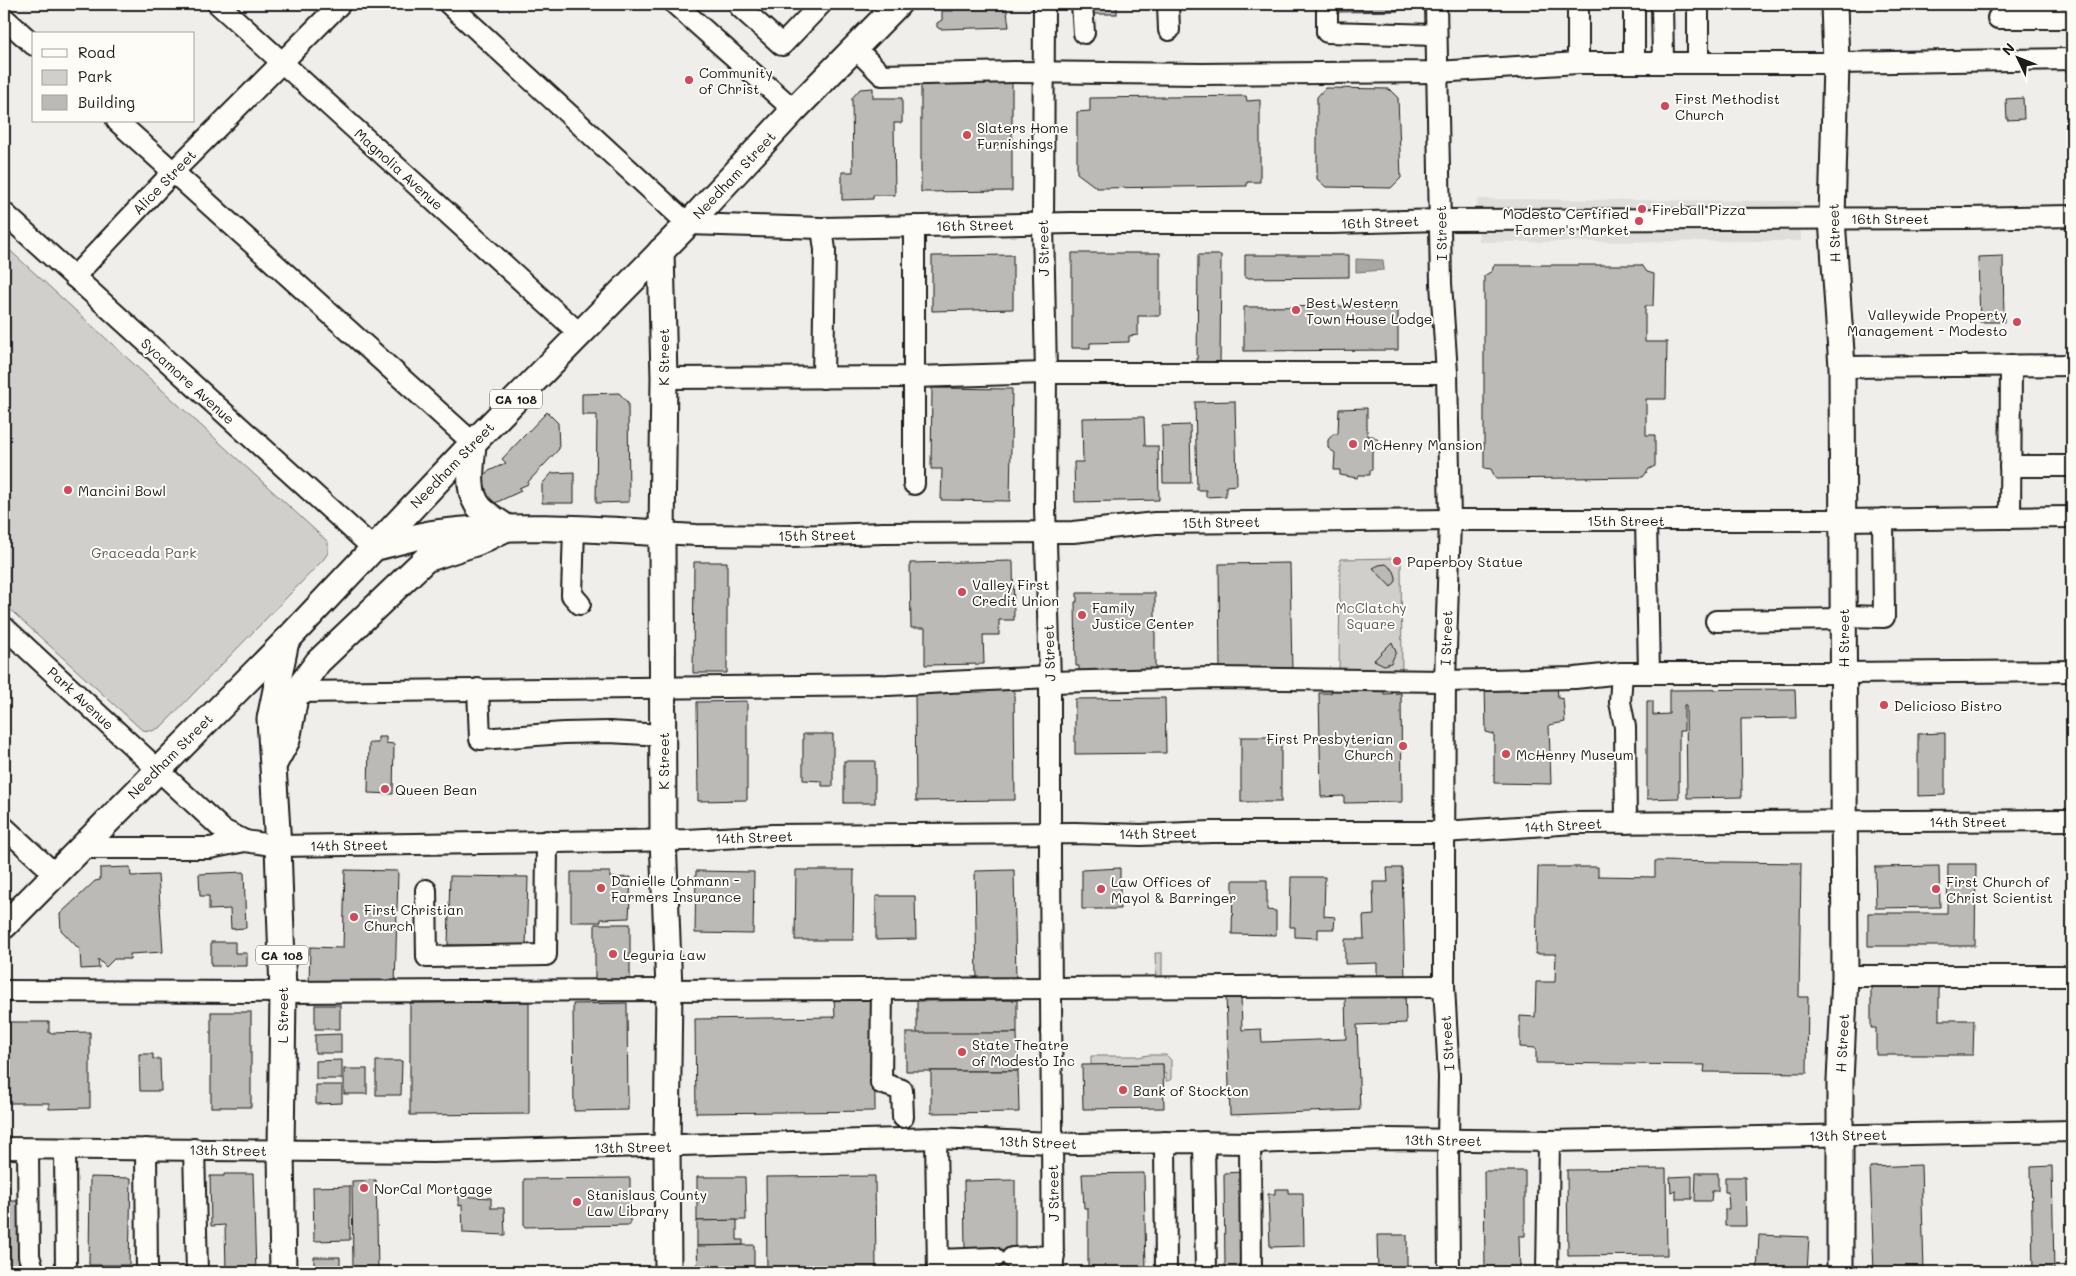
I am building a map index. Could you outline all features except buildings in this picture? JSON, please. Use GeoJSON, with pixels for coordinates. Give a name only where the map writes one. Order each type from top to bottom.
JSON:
{"type":"FeatureCollection","features":[{"type":"Feature","properties":{"kind":"main road","name":"Needham Street"},"geometry":{"type":"LineString","coordinates":[[4,926],[286,640],[473,443],[688,224],[794,110],[898,4]]}},
{"type":"Feature","properties":{"kind":"main road","name":"H Street"},"geometry":{"type":"LineString","coordinates":[[1834,4],[1836,63],[1832,218],[1842,367],[1844,674],[1845,976],[1840,1081],[1840,1272]]}},
{"type":"Feature","properties":{"kind":"main road","name":"K Street"},"geometry":{"type":"LineString","coordinates":[[661,251],[664,378],[662,533],[663,839],[669,989],[668,1272]]}},
{"type":"Feature","properties":{"kind":"main road"},"geometry":{"type":"LineString","coordinates":[[273,765],[287,740],[296,692],[318,662],[426,559],[478,542],[507,528],[480,508],[473,496],[471,484],[473,443]]}},
{"type":"Feature","properties":{"kind":"main road","name":"15th Street"},"geometry":{"type":"LineString","coordinates":[[373,548],[443,532],[507,528],[574,528],[662,533]]}},
{"type":"Feature","properties":{"kind":"main road","name":"L Street"},"geometry":{"type":"LineString","coordinates":[[282,1272],[283,992],[278,846],[270,719],[286,640]]}},
{"type":"Feature","properties":{"kind":"street","name":"Magnolia Avenue"},"geometry":{"type":"LineString","coordinates":[[218,4],[580,334]]}},
{"type":"Feature","properties":{"kind":"street","name":"Alice Street"},"geometry":{"type":"LineString","coordinates":[[74,277],[281,61],[340,4]]}},
{"type":"Feature","properties":{"kind":"street"},"geometry":{"type":"LineString","coordinates":[[450,4],[688,224]]}},
{"type":"Feature","properties":{"kind":"street"},"geometry":{"type":"LineString","coordinates":[[675,4],[794,110]]}},
{"type":"Feature","properties":{"kind":"street"},"geometry":{"type":"LineString","coordinates":[[743,4],[740,7],[782,45],[821,4]]}},
{"type":"Feature","properties":{"kind":"street","name":"J Street"},"geometry":{"type":"LineString","coordinates":[[1044,4],[1043,224],[1046,373],[1046,532],[1050,680],[1054,1264]]}},
{"type":"Feature","properties":{"kind":"street"},"geometry":{"type":"LineString","coordinates":[[1082,4],[1084,32]]}},
{"type":"Feature","properties":{"kind":"street"},"geometry":{"type":"LineString","coordinates":[[1168,4],[1169,30]]}},
{"type":"Feature","properties":{"kind":"street"},"geometry":{"type":"LineString","coordinates":[[1327,4],[1327,32],[1436,35]]}},
{"type":"Feature","properties":{"kind":"street","name":"I Street"},"geometry":{"type":"LineString","coordinates":[[1436,4],[1441,282],[1447,373],[1450,520],[1445,681],[1444,832],[1444,986],[1449,1077],[1449,1272]]}},
{"type":"Feature","properties":{"kind":"street"},"geometry":{"type":"LineString","coordinates":[[1578,4],[1578,63]]}},
{"type":"Feature","properties":{"kind":"street"},"geometry":{"type":"LineString","coordinates":[[1634,4],[1634,63]]}},
{"type":"Feature","properties":{"kind":"street"},"geometry":{"type":"LineString","coordinates":[[1662,4],[1663,62]]}},
{"type":"Feature","properties":{"kind":"street"},"geometry":{"type":"LineString","coordinates":[[1698,4],[1698,63]]}},
{"type":"Feature","properties":{"kind":"street"},"geometry":{"type":"LineString","coordinates":[[4,18],[32,43]]}},
{"type":"Feature","properties":{"kind":"street"},"geometry":{"type":"LineString","coordinates":[[1998,18],[2072,18]]}},
{"type":"Feature","properties":{"kind":"street"},"geometry":{"type":"LineString","coordinates":[[855,48],[882,74],[1437,72],[1578,63],[1836,63],[2072,59]]}},
{"type":"Feature","properties":{"kind":"street"},"geometry":{"type":"LineString","coordinates":[[118,122],[473,443]]}},
{"type":"Feature","properties":{"kind":"street","name":"Sycamore Avenue"},"geometry":{"type":"LineString","coordinates":[[4,212],[373,548]]}},
{"type":"Feature","properties":{"kind":"street","name":"16th Street"},"geometry":{"type":"LineString","coordinates":[[688,224],[822,228],[1043,224],[1332,223],[1441,220],[2072,216]]}},
{"type":"Feature","properties":{"kind":"street"},"geometry":{"type":"LineString","coordinates":[[914,226],[914,484]]}},
{"type":"Feature","properties":{"kind":"street"},"geometry":{"type":"LineString","coordinates":[[822,228],[825,250],[823,378]]}},
{"type":"Feature","properties":{"kind":"street"},"geometry":{"type":"LineString","coordinates":[[2010,518],[2011,365]]}},
{"type":"Feature","properties":{"kind":"street"},"geometry":{"type":"LineString","coordinates":[[1842,367],[2072,365]]}},
{"type":"Feature","properties":{"kind":"street"},"geometry":{"type":"LineString","coordinates":[[664,378],[914,378],[1046,373],[1447,373]]}},
{"type":"Feature","properties":{"kind":"street"},"geometry":{"type":"LineString","coordinates":[[2010,466],[2072,466]]}},
{"type":"Feature","properties":{"kind":"street","name":"15th Street"},"geometry":{"type":"LineString","coordinates":[[662,533],[794,536],[883,533],[1073,532],[1155,523],[1450,520],[1843,520],[2072,517]]}},
{"type":"Feature","properties":{"kind":"street"},"geometry":{"type":"LineString","coordinates":[[1716,621],[1884,617],[1883,519]]}},
{"type":"Feature","properties":{"kind":"street"},"geometry":{"type":"LineString","coordinates":[[1646,520],[1649,673]]}},
{"type":"Feature","properties":{"kind":"street"},"geometry":{"type":"LineString","coordinates":[[574,528],[572,595],[580,604]]}},
{"type":"Feature","properties":{"kind":"street","name":"Park Avenue"},"geometry":{"type":"LineString","coordinates":[[4,627],[157,769]]}},
{"type":"Feature","properties":{"kind":"street"},"geometry":{"type":"LineString","coordinates":[[296,692],[580,687],[662,689],[1212,678],[1445,681],[1575,678],[1622,673],[1844,674],[2072,671]]}},
{"type":"Feature","properties":{"kind":"street"},"geometry":{"type":"LineString","coordinates":[[1622,673],[1620,702],[1625,727],[1626,823]]}},
{"type":"Feature","properties":{"kind":"street"},"geometry":{"type":"LineString","coordinates":[[478,689],[480,740],[564,733],[609,732],[663,735]]}},
{"type":"Feature","properties":{"kind":"street","name":"14th Street"},"geometry":{"type":"LineString","coordinates":[[157,769],[223,830],[245,841],[278,846],[663,839],[773,835],[1050,833],[1141,835],[1221,832],[1444,832],[1574,823],[2072,820]]}},
{"type":"Feature","properties":{"kind":"street"},"geometry":{"type":"LineString","coordinates":[[4,827],[55,874]]}},
{"type":"Feature","properties":{"kind":"street","name":"14th Street"},"geometry":{"type":"LineString","coordinates":[[80,848],[210,848],[245,841]]}},
{"type":"Feature","properties":{"kind":"street"},"geometry":{"type":"LineString","coordinates":[[426,890],[427,957],[546,955],[547,841]]}},
{"type":"Feature","properties":{"kind":"street"},"geometry":{"type":"LineString","coordinates":[[1845,976],[2072,976]]}},
{"type":"Feature","properties":{"kind":"street"},"geometry":{"type":"LineString","coordinates":[[4,991],[283,992],[1444,986]]}},
{"type":"Feature","properties":{"kind":"street"},"geometry":{"type":"LineString","coordinates":[[882,988],[881,1083],[902,1090],[903,1117]]}},
{"type":"Feature","properties":{"kind":"street","name":"13th Street"},"geometry":{"type":"LineString","coordinates":[[4,1148],[432,1152],[936,1138],[1077,1144],[1250,1143],[1386,1139],[1548,1141],[2072,1131]]}},
{"type":"Feature","properties":{"kind":"street"},"geometry":{"type":"LineString","coordinates":[[936,1138],[938,1266],[1003,1258],[1054,1264]]}},
{"type":"Feature","properties":{"kind":"street"},"geometry":{"type":"LineString","coordinates":[[1547,1272],[1548,1141]]}},
{"type":"Feature","properties":{"kind":"street"},"geometry":{"type":"LineString","coordinates":[[1165,1142],[1166,1272]]}},
{"type":"Feature","properties":{"kind":"street"},"geometry":{"type":"LineString","coordinates":[[1204,1142],[1206,1272]]}},
{"type":"Feature","properties":{"kind":"street"},"geometry":{"type":"LineString","coordinates":[[1250,1143],[1251,1272]]}},
{"type":"Feature","properties":{"kind":"street"},"geometry":{"type":"LineString","coordinates":[[28,1149],[29,1256],[34,1270],[66,1270],[65,1150]]}},
{"type":"Feature","properties":{"kind":"street"},"geometry":{"type":"LineString","coordinates":[[146,1149],[147,1272]]}},
{"type":"Feature","properties":{"kind":"street"},"geometry":{"type":"LineString","coordinates":[[194,1149],[198,1272]]}},
{"type":"Feature","properties":{"kind":"shaded area","name":"Modesto Certified Farmer's Market"},"geometry":{"type":"Polygon","coordinates":[[[1477,199],[1800,201],[1801,241],[1479,242],[1477,199]]]}},
{"type":"Feature","properties":{"kind":"shaded area"},"geometry":{"type":"Polygon","coordinates":[[[1356,259],[1383,260],[1384,270],[1356,272],[1356,259]]]}},
{"type":"Feature","properties":{"kind":"green space","name":"Graceada Park"},"geometry":{"type":"Polygon","coordinates":[[[4,245],[328,542],[328,553],[323,560],[161,727],[152,731],[142,730],[4,604],[4,245]]]}},
{"type":"Feature","properties":{"kind":"green space","name":"McClatchy Square"},"geometry":{"type":"Polygon","coordinates":[[[1401,558],[1402,672],[1339,673],[1340,559],[1401,558]]]}},
{"type":"Feature","properties":{"kind":"green space"},"geometry":{"type":"Polygon","coordinates":[[[1155,953],[1162,953],[1162,979],[1156,979],[1155,953]]]}},
{"type":"Feature","properties":{"kind":"green space"},"geometry":{"type":"Polygon","coordinates":[[[1166,1055],[1171,1060],[1171,1079],[1166,1081],[1166,1074],[1163,1073],[1163,1064],[1091,1065],[1091,1056],[1138,1057],[1166,1055]]]}},
{"type":"Feature","properties":{"kind":"place","name":"Community of Christ"},"geometry":{"type":"Point","coordinates":[689,80]}},
{"type":"Feature","properties":{"kind":"place","name":"First Methodist Church"},"geometry":{"type":"Point","coordinates":[1665,106]}},
{"type":"Feature","properties":{"kind":"place","name":"Slaters Home Furnishings"},"geometry":{"type":"Point","coordinates":[967,135]}},
{"type":"Feature","properties":{"kind":"place","name":"Fireball Pizza"},"geometry":{"type":"Point","coordinates":[1642,209]}},
{"type":"Feature","properties":{"kind":"place","name":"Modesto Certified Farmer's Market"},"geometry":{"type":"Point","coordinates":[1639,221]}},
{"type":"Feature","properties":{"kind":"place","name":"Best Western Town House Lodge"},"geometry":{"type":"Point","coordinates":[1296,310]}},
{"type":"Feature","properties":{"kind":"place","name":"Valleywide Property Management - Modesto"},"geometry":{"type":"Point","coordinates":[2017,322]}},
{"type":"Feature","properties":{"kind":"place","name":"McHenry Mansion"},"geometry":{"type":"Point","coordinates":[1353,444]}},
{"type":"Feature","properties":{"kind":"place","name":"Mancini Bowl"},"geometry":{"type":"Point","coordinates":[68,490]}},
{"type":"Feature","properties":{"kind":"place","name":"Paperboy Statue"},"geometry":{"type":"Point","coordinates":[1397,561]}},
{"type":"Feature","properties":{"kind":"place","name":"Valley First Credit Union"},"geometry":{"type":"Point","coordinates":[962,592]}},
{"type":"Feature","properties":{"kind":"place","name":"Family Justice Center"},"geometry":{"type":"Point","coordinates":[1082,615]}},
{"type":"Feature","properties":{"kind":"place","name":"Delicioso Bistro"},"geometry":{"type":"Point","coordinates":[1884,705]}},
{"type":"Feature","properties":{"kind":"place","name":"First Presbyterian Church"},"geometry":{"type":"Point","coordinates":[1403,746]}},
{"type":"Feature","properties":{"kind":"place","name":"McHenry Museum"},"geometry":{"type":"Point","coordinates":[1506,754]}},
{"type":"Feature","properties":{"kind":"place","name":"Queen Bean"},"geometry":{"type":"Point","coordinates":[385,789]}},
{"type":"Feature","properties":{"kind":"place","name":"Danielle Lohmann - Farmers Insurance"},"geometry":{"type":"Point","coordinates":[601,888]}},
{"type":"Feature","properties":{"kind":"place","name":"Law Offices of Mayol & Barringer"},"geometry":{"type":"Point","coordinates":[1101,889]}},
{"type":"Feature","properties":{"kind":"place","name":"First Church of Christ Scientist"},"geometry":{"type":"Point","coordinates":[1936,889]}},
{"type":"Feature","properties":{"kind":"place","name":"First Christian Church"},"geometry":{"type":"Point","coordinates":[354,917]}},
{"type":"Feature","properties":{"kind":"place","name":"Leguria Law"},"geometry":{"type":"Point","coordinates":[613,954]}},
{"type":"Feature","properties":{"kind":"place","name":"State Theatre of Modesto Inc"},"geometry":{"type":"Point","coordinates":[962,1052]}},
{"type":"Feature","properties":{"kind":"place","name":"Bank of Stockton"},"geometry":{"type":"Point","coordinates":[1123,1090]}},
{"type":"Feature","properties":{"kind":"place","name":"NorCal Mortgage"},"geometry":{"type":"Point","coordinates":[364,1188]}},
{"type":"Feature","properties":{"kind":"place","name":"Stanislaus County Law Library"},"geometry":{"type":"Point","coordinates":[577,1202]}}]}
